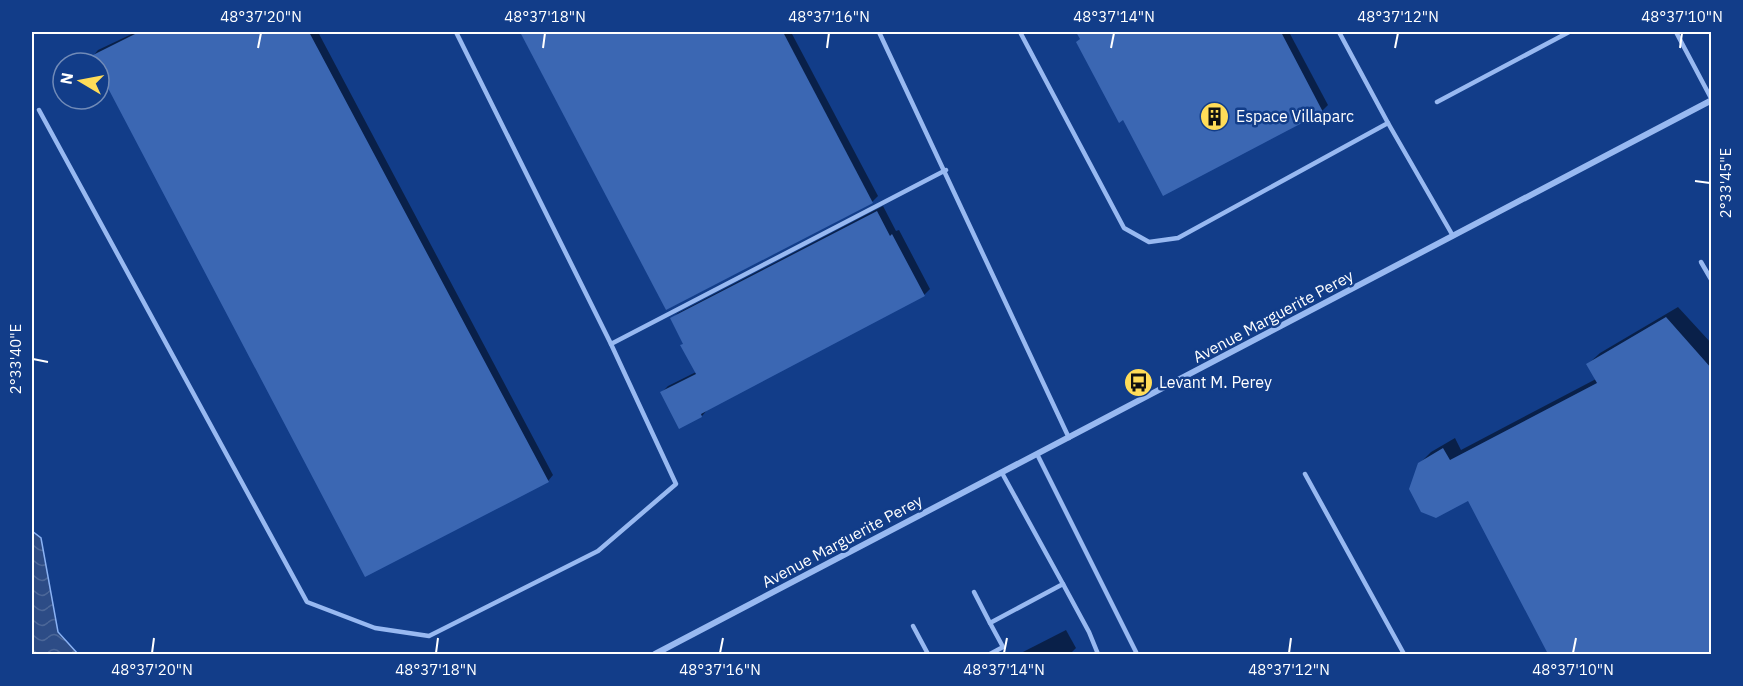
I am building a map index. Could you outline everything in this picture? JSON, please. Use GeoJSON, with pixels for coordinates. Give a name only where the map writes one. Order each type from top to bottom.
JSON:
{"type":"FeatureCollection","features":[{"type":"Feature","properties":{"kind":"street","name":"Avenue Marguerite Perey"},"geometry":{"type":"LineString","coordinates":[[655,654],[1712,100]]}},
{"type":"Feature","properties":{"kind":"lane"},"geometry":{"type":"LineString","coordinates":[[39,110],[307,602],[375,628],[429,636],[598,551],[676,484],[611,344],[456,32]]}},
{"type":"Feature","properties":{"kind":"lane"},"geometry":{"type":"LineString","coordinates":[[879,32],[1069,438]]}},
{"type":"Feature","properties":{"kind":"lane"},"geometry":{"type":"LineString","coordinates":[[1020,32],[1124,228],[1149,242],[1178,238],[1388,123]]}},
{"type":"Feature","properties":{"kind":"lane"},"geometry":{"type":"LineString","coordinates":[[1339,32],[1453,236]]}},
{"type":"Feature","properties":{"kind":"lane"},"geometry":{"type":"LineString","coordinates":[[1437,102],[1569,32]]}},
{"type":"Feature","properties":{"kind":"lane"},"geometry":{"type":"LineString","coordinates":[[1676,32],[1712,100]]}},
{"type":"Feature","properties":{"kind":"lane"},"geometry":{"type":"LineString","coordinates":[[611,344],[945,171]]}},
{"type":"Feature","properties":{"kind":"lane"},"geometry":{"type":"LineString","coordinates":[[1701,262],[1712,281]]}},
{"type":"Feature","properties":{"kind":"lane"},"geometry":{"type":"LineString","coordinates":[[1037,454],[1137,654]]}},
{"type":"Feature","properties":{"kind":"lane"},"geometry":{"type":"LineString","coordinates":[[1002,472],[1089,632],[1098,654]]}},
{"type":"Feature","properties":{"kind":"lane"},"geometry":{"type":"LineString","coordinates":[[1305,474],[1404,654]]}},
{"type":"Feature","properties":{"kind":"lane"},"geometry":{"type":"LineString","coordinates":[[990,623],[1063,584]]}},
{"type":"Feature","properties":{"kind":"lane"},"geometry":{"type":"LineString","coordinates":[[974,592],[1003,647],[990,654]]}},
{"type":"Feature","properties":{"kind":"lane"},"geometry":{"type":"LineString","coordinates":[[913,626],[928,654]]}},
{"type":"Feature","properties":{"kind":"water"},"geometry":{"type":"Polygon","coordinates":[[[32,531],[41,538],[58,632],[78,654],[32,654],[32,531]]]}},
{"type":"Feature","properties":{"kind":"building"},"geometry":{"type":"Polygon","coordinates":[[[139,32],[309,32],[549,482],[365,577],[111,94],[111,51],[101,51],[139,32]]]}},
{"type":"Feature","properties":{"kind":"building"},"geometry":{"type":"Polygon","coordinates":[[[520,32],[783,32],[873,203],[666,310],[520,32]]]}},
{"type":"Feature","properties":{"kind":"building","name":"Espace Villaparc"},"geometry":{"type":"Polygon","coordinates":[[[1076,32],[1281,32],[1323,112],[1163,196],[1123,120],[1119,123],[1076,42],[1080,39],[1076,32]]]}},
{"type":"Feature","properties":{"kind":"building"},"geometry":{"type":"Polygon","coordinates":[[[877,211],[925,296],[701,414],[702,417],[679,429],[660,392],[696,374],[680,345],[683,344],[670,318],[877,211]]]}},
{"type":"Feature","properties":{"kind":"building"},"geometry":{"type":"Polygon","coordinates":[[[1666,317],[1712,369],[1712,654],[1548,654],[1468,501],[1436,518],[1421,512],[1409,489],[1418,463],[1443,448],[1450,460],[1597,383],[1586,364],[1666,317]]]}},
{"type":"Feature","properties":{"kind":"place","name":"Espace Villaparc"},"geometry":{"type":"Point","coordinates":[1215,116]}},
{"type":"Feature","properties":{"kind":"place","name":"Levant M. Perey"},"geometry":{"type":"Point","coordinates":[1138,382]}}]}
